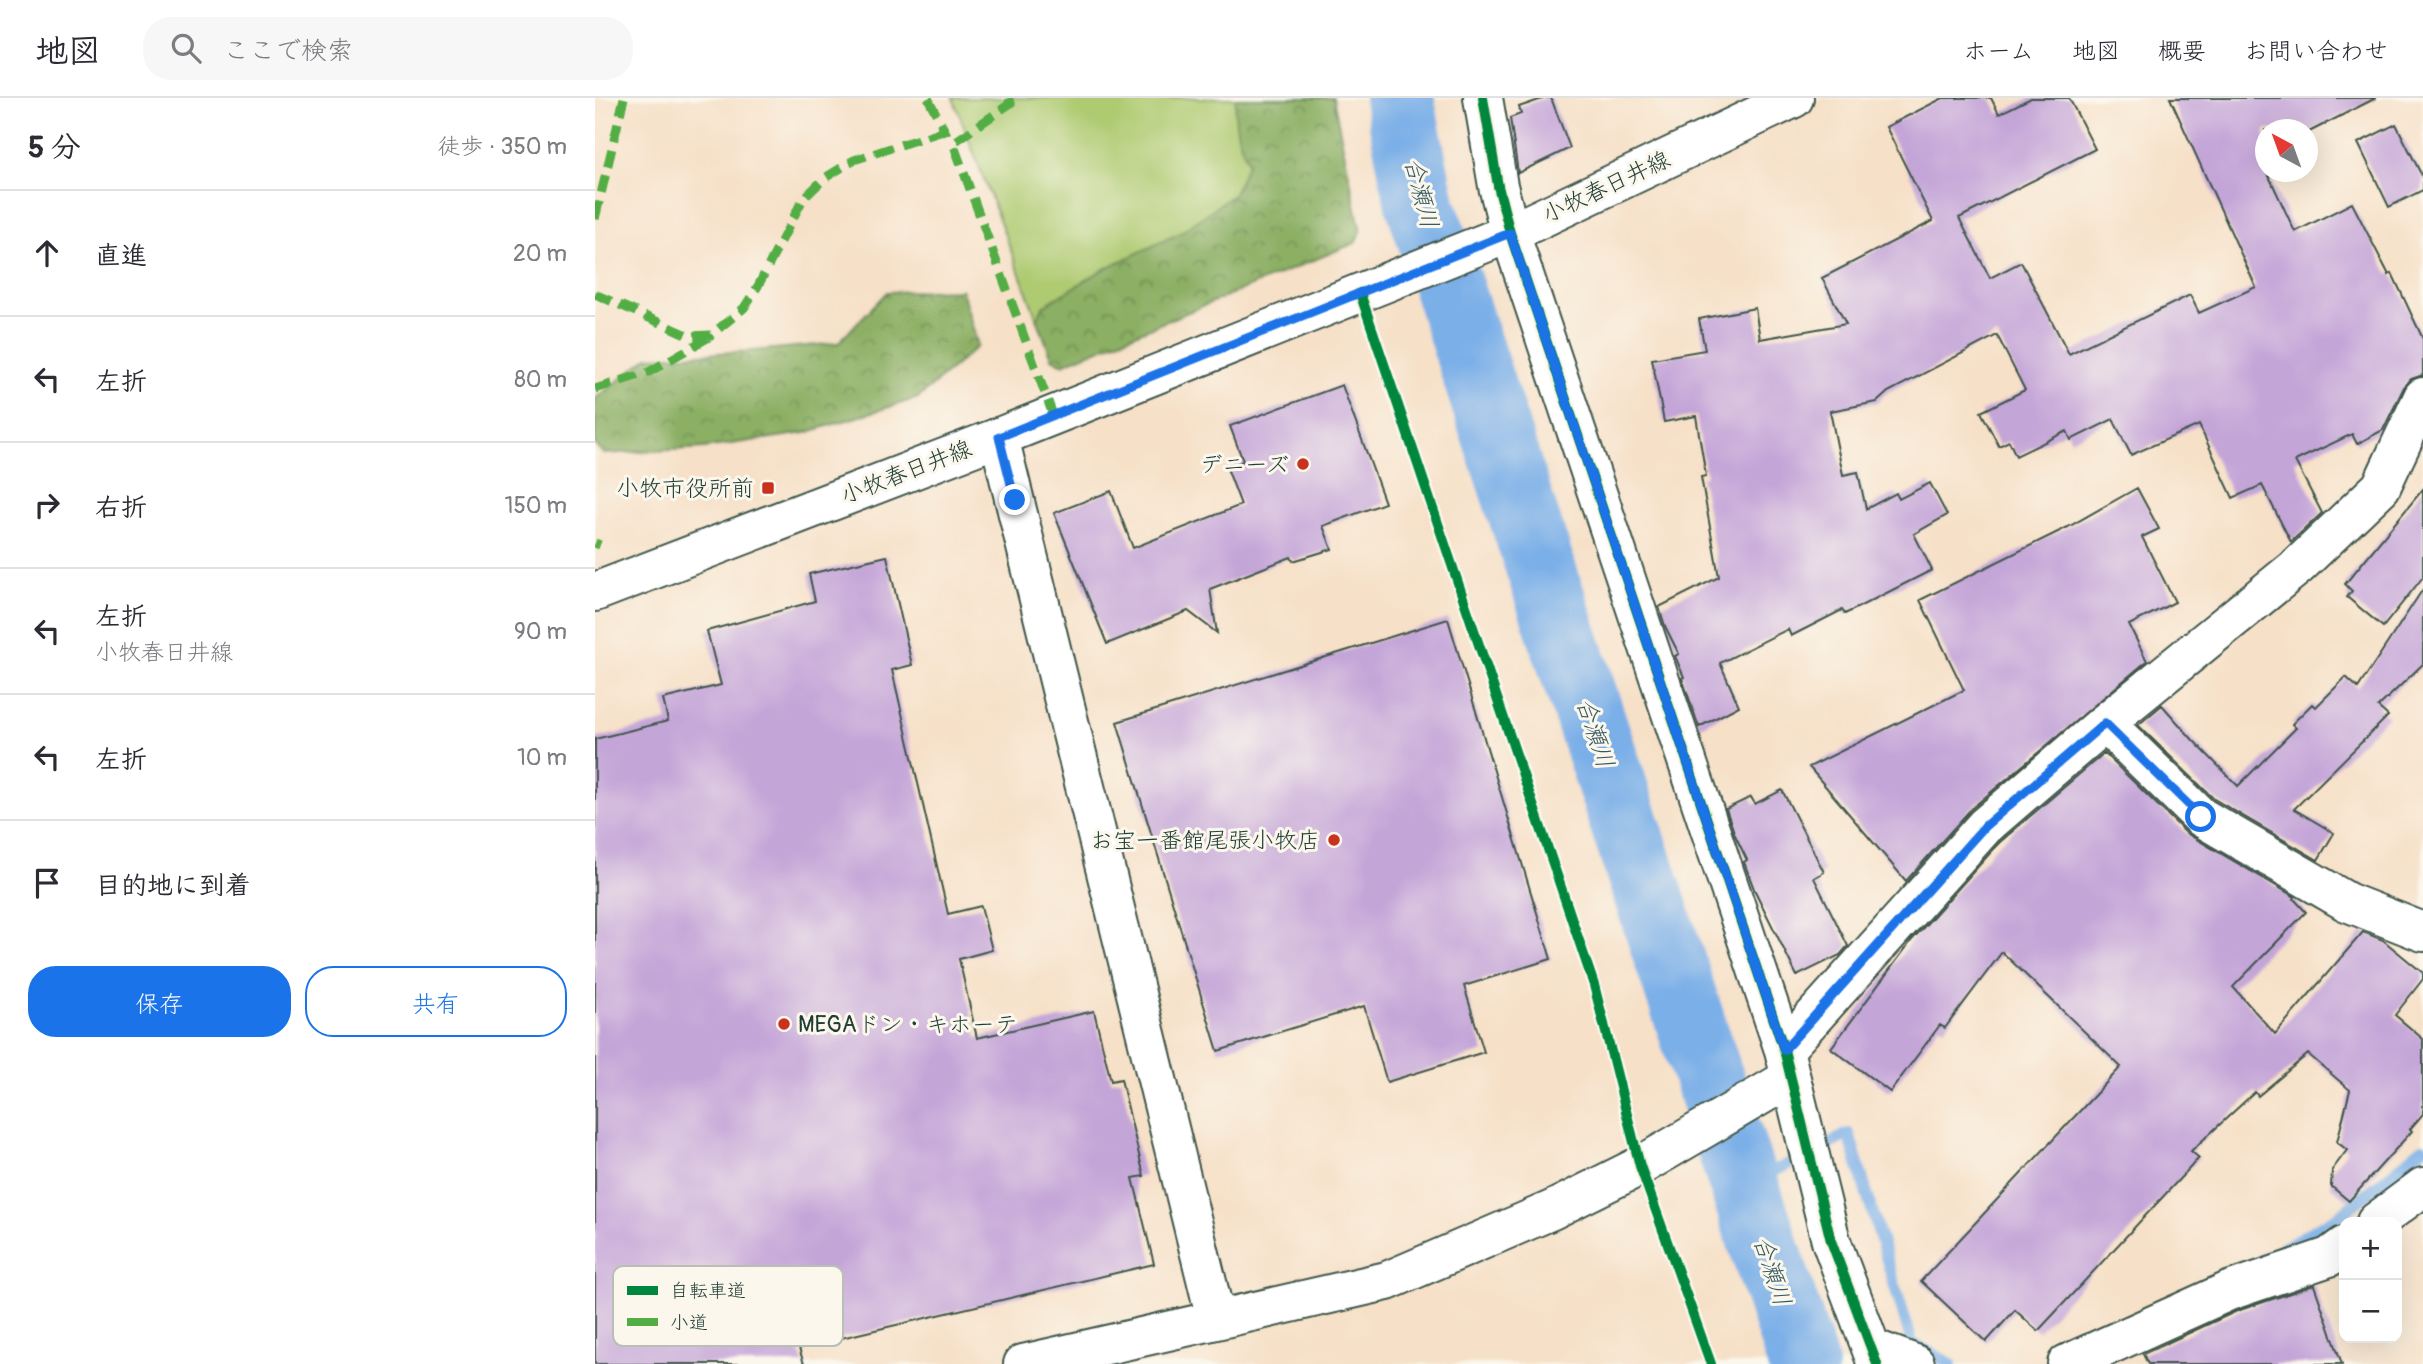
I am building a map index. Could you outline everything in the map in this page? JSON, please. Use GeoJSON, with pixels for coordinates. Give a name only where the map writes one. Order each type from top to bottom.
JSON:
{"type":"FeatureCollection","features":[{"type":"Feature","properties":{"kind":"street"},"geometry":{"type":"LineString","coordinates":[[1483,98],[1498,186],[1493,240],[1785,1070],[1831,1241],[1875,1356],[1915,1364]]}},
{"type":"Feature","properties":{"kind":"street","name":"小牧春日井線"},"geometry":{"type":"LineString","coordinates":[[595,592],[999,437],[1493,240],[1794,98]]}},
{"type":"Feature","properties":{"kind":"street"},"geometry":{"type":"LineString","coordinates":[[1023,1364],[1387,1281],[1552,1210],[1640,1166],[1785,1070],[1985,826],[2105,723],[2298,566],[2381,486],[2423,397]]}},
{"type":"Feature","properties":{"kind":"street"},"geometry":{"type":"LineString","coordinates":[[999,437],[1216,1319]]}},
{"type":"Feature","properties":{"kind":"street"},"geometry":{"type":"LineString","coordinates":[[2105,723],[2201,817],[2347,902],[2423,932]]}},
{"type":"Feature","properties":{"kind":"street"},"geometry":{"type":"LineString","coordinates":[[2383,1217],[2423,1187]]}},
{"type":"Feature","properties":{"kind":"street"},"geometry":{"type":"LineString","coordinates":[[2067,1364],[2229,1292],[2329,1257],[2339,1250]]}},
{"type":"Feature","properties":{"kind":"green space"},"geometry":{"type":"Polygon","coordinates":[[[953,98],[1236,98],[1237,131],[1248,162],[1234,194],[1180,233],[1106,268],[1043,306],[1037,319],[953,98]]]}},
{"type":"Feature","properties":{"kind":"green space"},"geometry":{"type":"Polygon","coordinates":[[[1236,98],[1333,98],[1361,232],[1355,243],[1063,364],[1052,358],[1037,319],[1043,306],[1106,268],[1248,162],[1237,131],[1236,98]]]}},
{"type":"Feature","properties":{"kind":"green space"},"geometry":{"type":"Polygon","coordinates":[[[962,290],[978,346],[918,398],[805,433],[704,448],[603,454],[595,444],[595,399],[648,357],[838,343],[887,292],[962,290]]]}},
{"type":"Feature","properties":{"kind":"building"},"geometry":{"type":"Polygon","coordinates":[[[1551,98],[1570,148],[1518,173],[1510,118],[1521,114],[1519,107],[1551,98]]]}},
{"type":"Feature","properties":{"kind":"building"},"geometry":{"type":"Polygon","coordinates":[[[1943,98],[1991,98],[1999,114],[2031,98],[2069,98],[2095,149],[1959,218],[1990,278],[2021,262],[2069,354],[2190,295],[2199,313],[2256,287],[2170,98],[2376,98],[2318,127],[2318,119],[2255,119],[2255,182],[2272,182],[2295,232],[2352,203],[2389,275],[2392,273],[2423,339],[2423,375],[2411,379],[2404,387],[2383,430],[2357,444],[2352,434],[2295,461],[2322,513],[2291,542],[2262,485],[2233,498],[2199,425],[2131,455],[2113,419],[2071,440],[2067,431],[2016,456],[2009,441],[1999,446],[1981,412],[2025,390],[1997,335],[1888,392],[1877,402],[1830,411],[1843,475],[1858,472],[1866,509],[1896,493],[1899,499],[1930,483],[1947,515],[1914,534],[1932,570],[1845,614],[1842,610],[1791,636],[1788,629],[1720,663],[1739,706],[1699,727],[1675,656],[1679,654],[1659,607],[1719,577],[1701,477],[1706,476],[1696,416],[1664,422],[1652,359],[1705,350],[1699,319],[1755,308],[1760,339],[1846,324],[1822,278],[1933,221],[1886,127],[1943,98]]]}},
{"type":"Feature","properties":{"kind":"building"},"geometry":{"type":"Polygon","coordinates":[[[2396,124],[2423,178],[2423,190],[2389,207],[2358,143],[2396,124]]]}},
{"type":"Feature","properties":{"kind":"building"},"geometry":{"type":"Polygon","coordinates":[[[1342,385],[1385,503],[1323,526],[1332,549],[1293,561],[1291,557],[1210,589],[1217,633],[1188,611],[1107,644],[1054,513],[1111,491],[1133,548],[1241,505],[1227,468],[1243,461],[1230,426],[1342,385]]]}},
{"type":"Feature","properties":{"kind":"building"},"geometry":{"type":"Polygon","coordinates":[[[2137,488],[2159,529],[2142,537],[2175,602],[2129,625],[2147,661],[1971,809],[1906,881],[1809,767],[1964,690],[1920,600],[2068,527],[2137,488]]]}},
{"type":"Feature","properties":{"kind":"building"},"geometry":{"type":"Polygon","coordinates":[[[2423,489],[2423,577],[2383,627],[2347,597],[2352,591],[2345,584],[2423,489]]]}},
{"type":"Feature","properties":{"kind":"building","name":"MEGAドン・キホーテ"},"geometry":{"type":"Polygon","coordinates":[[[887,556],[912,665],[892,670],[948,914],[981,906],[992,950],[959,959],[977,1038],[1094,1011],[1111,1081],[1121,1079],[1144,1176],[1133,1178],[1154,1264],[843,1338],[843,1266],[613,1266],[613,1346],[807,1346],[799,1348],[804,1364],[595,1364],[595,739],[668,721],[663,699],[721,685],[707,631],[815,601],[809,574],[887,556]]]}},
{"type":"Feature","properties":{"kind":"building"},"geometry":{"type":"Polygon","coordinates":[[[2423,589],[2423,664],[2378,707],[2388,716],[2294,809],[2334,833],[2318,860],[2214,799],[2138,725],[2162,705],[2238,786],[2296,728],[2292,724],[2312,704],[2316,707],[2346,677],[2358,688],[2423,589]]]}},
{"type":"Feature","properties":{"kind":"building","name":"お宝一番館尾張小牧店"},"geometry":{"type":"Polygon","coordinates":[[[1448,619],[1551,959],[1464,986],[1484,1052],[1387,1082],[1364,1006],[1218,1051],[1117,722],[1448,619]]]}},
{"type":"Feature","properties":{"kind":"building"},"geometry":{"type":"Polygon","coordinates":[[[2104,753],[2186,833],[2295,897],[2306,912],[2233,987],[2275,1034],[2363,932],[2383,940],[2423,973],[2423,979],[2395,1015],[2423,1039],[2423,1114],[2410,1129],[2412,1131],[2349,1201],[2331,1186],[2332,1170],[2347,1150],[2337,1142],[2350,1090],[2308,1054],[2258,1096],[2255,1092],[2191,1151],[2199,1158],[2038,1331],[2015,1310],[1986,1342],[1921,1281],[2121,1067],[2002,952],[1945,1028],[1940,1025],[1890,1092],[1831,1048],[1912,940],[2000,842],[2104,753]]]}},
{"type":"Feature","properties":{"kind":"building"},"geometry":{"type":"Polygon","coordinates":[[[1782,790],[1824,872],[1814,878],[1848,946],[1840,955],[1797,976],[1754,889],[1744,862],[1747,860],[1726,809],[1751,797],[1755,804],[1782,790]]]}},
{"type":"Feature","properties":{"kind":"building"},"geometry":{"type":"Polygon","coordinates":[[[2314,1285],[2342,1364],[2148,1364],[2143,1354],[2237,1311],[2314,1285]]]}},
{"type":"Feature","properties":{"kind":"waterway","name":"合瀬川"},"geometry":{"type":"LineString","coordinates":[[1399,98],[1419,199],[1803,1364]]}},
{"type":"Feature","properties":{"kind":"waterway"},"geometry":{"type":"LineString","coordinates":[[1744,1186],[1849,1134],[1912,1343],[1951,1364]]}},
{"type":"Feature","properties":{"kind":"waterway"},"geometry":{"type":"LineString","coordinates":[[2252,1266],[2342,1214],[2423,1148]]}},
{"type":"Feature","properties":{"kind":"marked path"},"geometry":{"type":"LineString","coordinates":[[595,219],[624,98]]}},
{"type":"Feature","properties":{"kind":"marked path"},"geometry":{"type":"LineString","coordinates":[[928,98],[947,135]]}},
{"type":"Feature","properties":{"kind":"marked path"},"geometry":{"type":"LineString","coordinates":[[1008,98],[1011,103],[953,143],[1053,415]]}},
{"type":"Feature","properties":{"kind":"marked path"},"geometry":{"type":"LineString","coordinates":[[595,294],[690,336],[711,335],[744,308],[803,199],[825,178],[854,160],[943,131]]}},
{"type":"Feature","properties":{"kind":"marked path"},"geometry":{"type":"LineString","coordinates":[[595,389],[649,372],[709,337]]}},
{"type":"Feature","properties":{"kind":"marked path"},"geometry":{"type":"LineString","coordinates":[[595,543],[600,545]]}},
{"type":"Feature","properties":{"kind":"cycle path"},"geometry":{"type":"LineString","coordinates":[[1483,98],[1498,186],[1510,233],[1784,1050],[1831,1241],[1877,1364]]}},
{"type":"Feature","properties":{"kind":"cycle path"},"geometry":{"type":"LineString","coordinates":[[1360,293],[1594,985],[1640,1166],[1711,1364]]}},
{"type":"Feature","properties":{"kind":"place","name":"デニーズ"},"geometry":{"type":"Point","coordinates":[1303,464]}},
{"type":"Feature","properties":{"kind":"place","name":"小牧市役所前"},"geometry":{"type":"Point","coordinates":[768,488]}},
{"type":"Feature","properties":{"kind":"place","name":"お宝一番館尾張小牧店"},"geometry":{"type":"Point","coordinates":[1334,840]}},
{"type":"Feature","properties":{"kind":"place","name":"MEGAドン・キホーテ"},"geometry":{"type":"Point","coordinates":[784,1024]}},
{"type":"Feature","properties":{"kind":"route"},"geometry":{"type":"LineString","coordinates":[[1015,500],[999,437],[1510,233],[1784,1050],[1985,826],[2105,723],[2201,817]]}}]}
